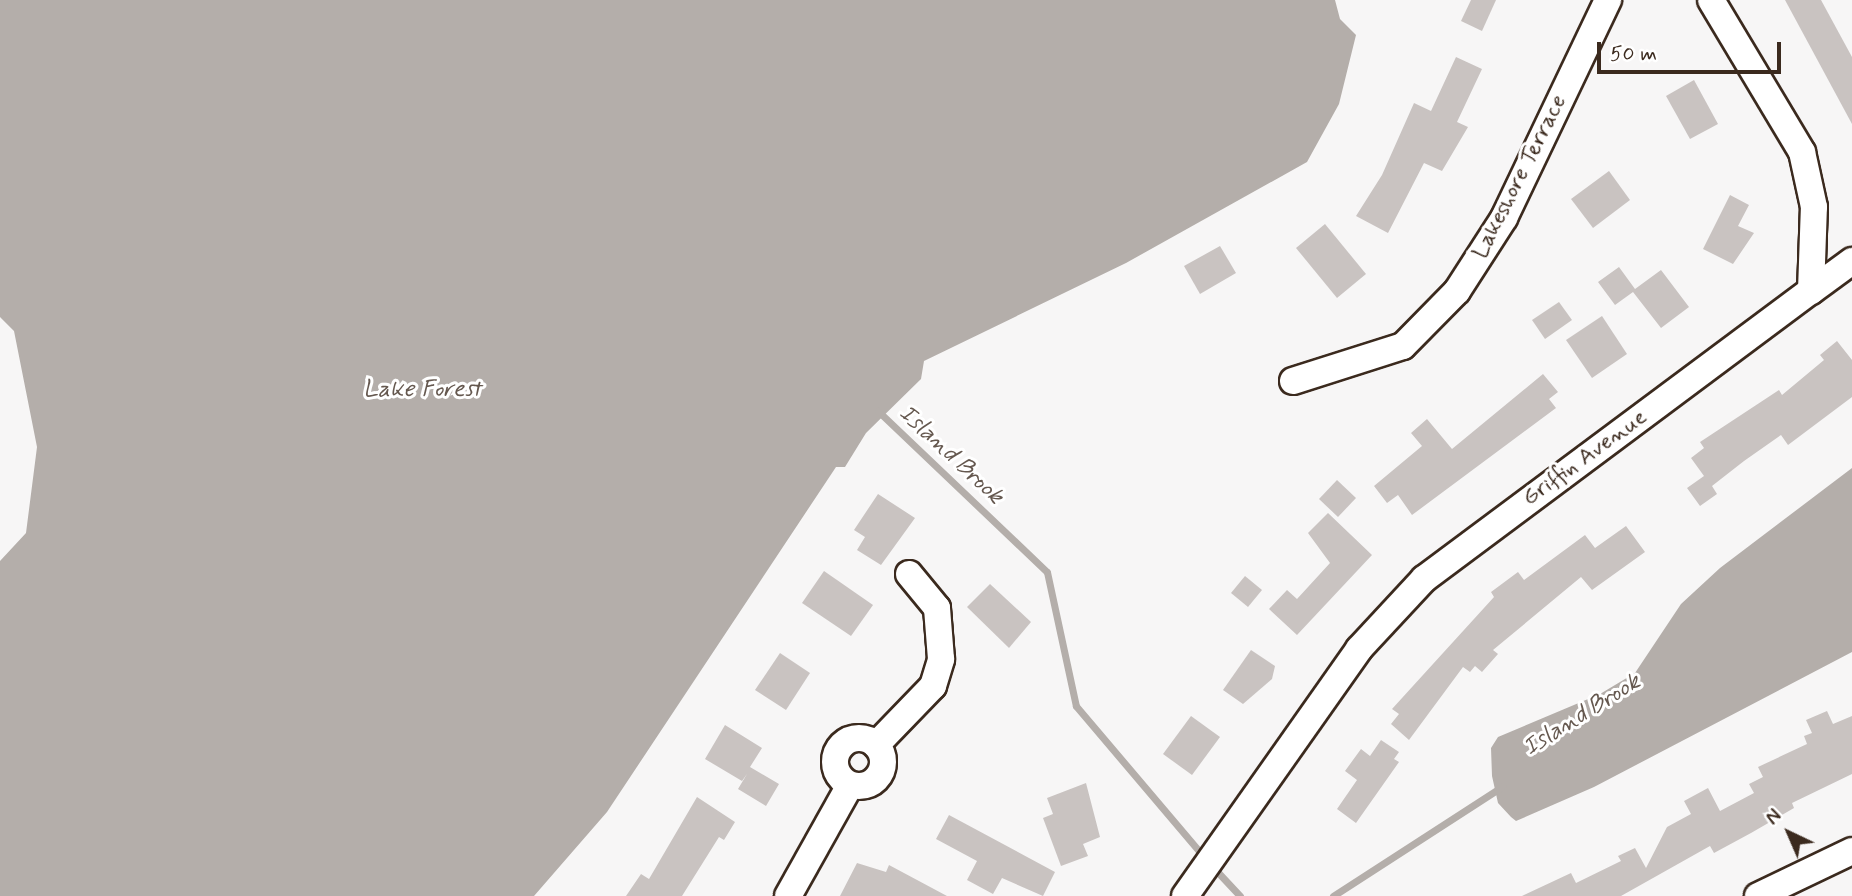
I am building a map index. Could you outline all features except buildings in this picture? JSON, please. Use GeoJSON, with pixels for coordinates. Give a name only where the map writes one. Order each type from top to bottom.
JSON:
{"type":"FeatureCollection","features":[{"type":"Feature","properties":{"kind":"street","name":"Lakeshore Terrace"},"geometry":{"type":"LineString","coordinates":[[1293,381],[1403,346],[1457,291],[1504,218],[1608,0]]}},
{"type":"Feature","properties":{"kind":"street"},"geometry":{"type":"LineString","coordinates":[[1711,0],[1802,152],[1814,207],[1811,291]]}},
{"type":"Feature","properties":{"kind":"street","name":"Griffin Avenue"},"geometry":{"type":"LineString","coordinates":[[1187,892],[1359,649],[1424,579],[1852,261]]}},
{"type":"Feature","properties":{"kind":"street"},"geometry":{"type":"LineString","coordinates":[[876,745],[933,686],[941,659],[937,608],[909,574]]}},
{"type":"Feature","properties":{"kind":"street"},"geometry":{"type":"LineString","coordinates":[[858,738],[876,745],[883,760],[879,775],[866,785],[850,785],[837,771],[837,752],[858,738]]}},
{"type":"Feature","properties":{"kind":"street"},"geometry":{"type":"LineString","coordinates":[[788,896],[850,785]]}},
{"type":"Feature","properties":{"kind":"street"},"geometry":{"type":"LineString","coordinates":[[1758,896],[1852,850]]}},
{"type":"Feature","properties":{"kind":"water","name":"Lake Forest"},"geometry":{"type":"Polygon","coordinates":[[[0,0],[1335,0],[1340,19],[1356,35],[1339,104],[1307,162],[1126,263],[924,361],[921,379],[866,433],[845,467],[836,467],[607,812],[534,896],[0,896],[0,561],[26,533],[37,447],[14,331],[0,317],[0,0]]]}},
{"type":"Feature","properties":{"kind":"water"},"geometry":{"type":"Polygon","coordinates":[[[1852,468],[1852,652],[1594,787],[1516,821],[1511,817],[1498,803],[1492,776],[1491,748],[1498,737],[1600,694],[1635,673],[1681,604],[1720,568],[1852,468]]]}},
{"type":"Feature","properties":{"kind":"waterway","name":"Island Brook"},"geometry":{"type":"LineString","coordinates":[[878,411],[1047,572],[1076,706],[1204,857]]}},
{"type":"Feature","properties":{"kind":"waterway","name":"Island Brook"},"geometry":{"type":"LineString","coordinates":[[1333,896],[1503,786]]}},
{"type":"Feature","properties":{"kind":"waterway","name":"Island Brook"},"geometry":{"type":"LineString","coordinates":[[1212,866],[1240,896]]}}]}
